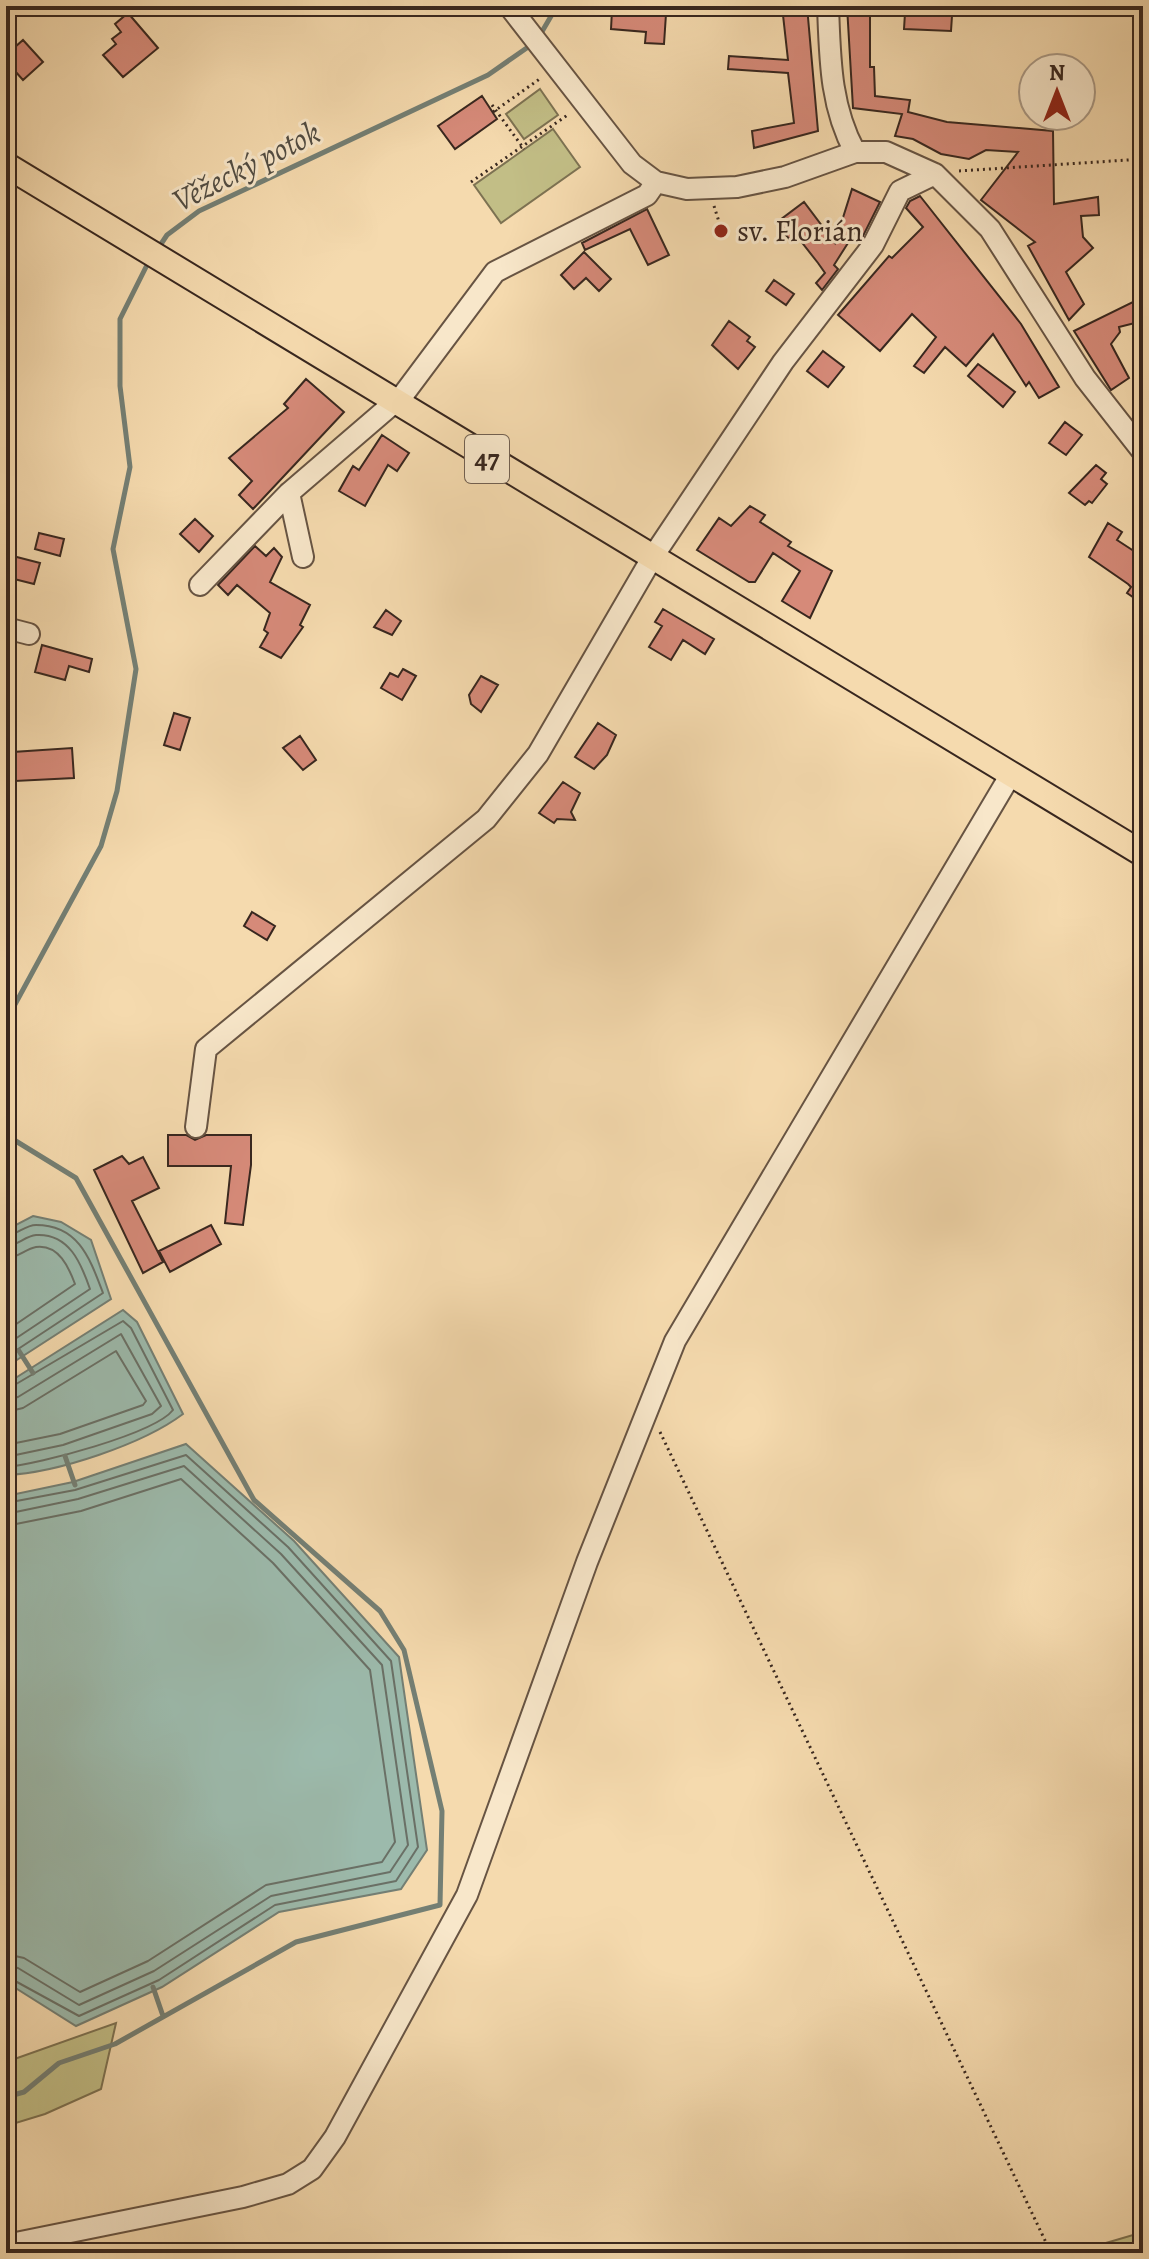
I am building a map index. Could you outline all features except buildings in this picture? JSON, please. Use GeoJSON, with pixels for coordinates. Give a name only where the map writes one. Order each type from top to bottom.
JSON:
{"type":"FeatureCollection","features":[{"type":"Feature","properties":{"kind":"main road","name":"47"},"geometry":{"type":"LineString","coordinates":[[6,165],[1143,854]]}},
{"type":"Feature","properties":{"kind":"street"},"geometry":{"type":"LineString","coordinates":[[509,6],[632,164],[656,182],[687,189],[737,187],[785,177],[855,152],[886,152],[935,174],[990,229],[1085,378],[1143,452]]}},
{"type":"Feature","properties":{"kind":"street"},"geometry":{"type":"LineString","coordinates":[[828,6],[831,84],[842,127],[855,152]]}},
{"type":"Feature","properties":{"kind":"street"},"geometry":{"type":"LineString","coordinates":[[196,1127],[206,1049],[486,819],[538,754],[652,558],[783,362],[873,245],[900,191],[935,174]]}},
{"type":"Feature","properties":{"kind":"street"},"geometry":{"type":"LineString","coordinates":[[200,585],[289,493],[417,379],[495,272],[647,195],[656,182]]}},
{"type":"Feature","properties":{"kind":"street"},"geometry":{"type":"LineString","coordinates":[[289,493],[303,557]]}},
{"type":"Feature","properties":{"kind":"street"},"geometry":{"type":"LineString","coordinates":[[6,628],[29,634]]}},
{"type":"Feature","properties":{"kind":"street"},"geometry":{"type":"LineString","coordinates":[[6,2245],[243,2197],[288,2184],[312,2169],[335,2137],[467,1895],[587,1562],[675,1341],[1011,774]]}},
{"type":"Feature","properties":{"kind":"path"},"geometry":{"type":"LineString","coordinates":[[494,111],[558,67]]}},
{"type":"Feature","properties":{"kind":"path"},"geometry":{"type":"LineString","coordinates":[[471,182],[585,102]]}},
{"type":"Feature","properties":{"kind":"path"},"geometry":{"type":"LineString","coordinates":[[492,105],[523,148]]}},
{"type":"Feature","properties":{"kind":"path"},"geometry":{"type":"LineString","coordinates":[[935,174],[1143,159]]}},
{"type":"Feature","properties":{"kind":"path"},"geometry":{"type":"LineString","coordinates":[[648,1407],[1051,2253]]}},
{"type":"Feature","properties":{"kind":"shaded area"},"geometry":{"type":"Polygon","coordinates":[[[540,89],[558,115],[524,139],[506,114],[540,89]]]}},
{"type":"Feature","properties":{"kind":"shaded area"},"geometry":{"type":"Polygon","coordinates":[[[553,129],[580,167],[501,223],[474,185],[553,129]]]}},
{"type":"Feature","properties":{"kind":"shaded area"},"geometry":{"type":"Polygon","coordinates":[[[116,2023],[101,2089],[45,2114],[6,2126],[6,2062],[116,2023]]]}},
{"type":"Feature","properties":{"kind":"shaded area"},"geometry":{"type":"Polygon","coordinates":[[[1143,2232],[1143,2253],[1091,2253],[1106,2243],[1143,2232]]]}},
{"type":"Feature","properties":{"kind":"water"},"geometry":{"type":"Polygon","coordinates":[[[33,1216],[61,1222],[91,1240],[111,1299],[6,1367],[6,1230],[33,1216]]]}},
{"type":"Feature","properties":{"kind":"water"},"geometry":{"type":"Polygon","coordinates":[[[123,1310],[137,1322],[183,1414],[146,1436],[99,1455],[50,1469],[6,1475],[6,1384],[123,1310]]]}},
{"type":"Feature","properties":{"kind":"water"},"geometry":{"type":"Polygon","coordinates":[[[186,1444],[294,1541],[399,1657],[427,1850],[401,1889],[279,1912],[162,1987],[76,2026],[6,1982],[6,1496],[73,1482],[186,1444]]]}},
{"type":"Feature","properties":{"kind":"waterway","name":"Věžecký potok"},"geometry":{"type":"LineString","coordinates":[[540,35],[557,6]]}},
{"type":"Feature","properties":{"kind":"waterway","name":"Věžecký potok"},"geometry":{"type":"LineString","coordinates":[[157,250],[167,235],[199,211],[488,75],[531,45]]}},
{"type":"Feature","properties":{"kind":"waterway","name":"Věžecký potok"},"geometry":{"type":"LineString","coordinates":[[6,1021],[101,846],[117,791],[136,669],[113,549],[130,467],[120,386],[120,319],[149,261]]}},
{"type":"Feature","properties":{"kind":"waterway"},"geometry":{"type":"LineString","coordinates":[[6,1135],[76,1178],[254,1500],[380,1611],[404,1650],[442,1811],[440,1905],[296,1942],[115,2044],[59,2063],[24,2092],[6,2097]]}},
{"type":"Feature","properties":{"kind":"waterway"},"geometry":{"type":"LineString","coordinates":[[19,1351],[33,1373]]}},
{"type":"Feature","properties":{"kind":"waterway"},"geometry":{"type":"LineString","coordinates":[[65,1456],[75,1485]]}},
{"type":"Feature","properties":{"kind":"waterway"},"geometry":{"type":"LineString","coordinates":[[153,1987],[163,2016]]}},
{"type":"Feature","properties":{"kind":"place","name":"sv. Florián"},"geometry":{"type":"Point","coordinates":[721,231]}}]}
